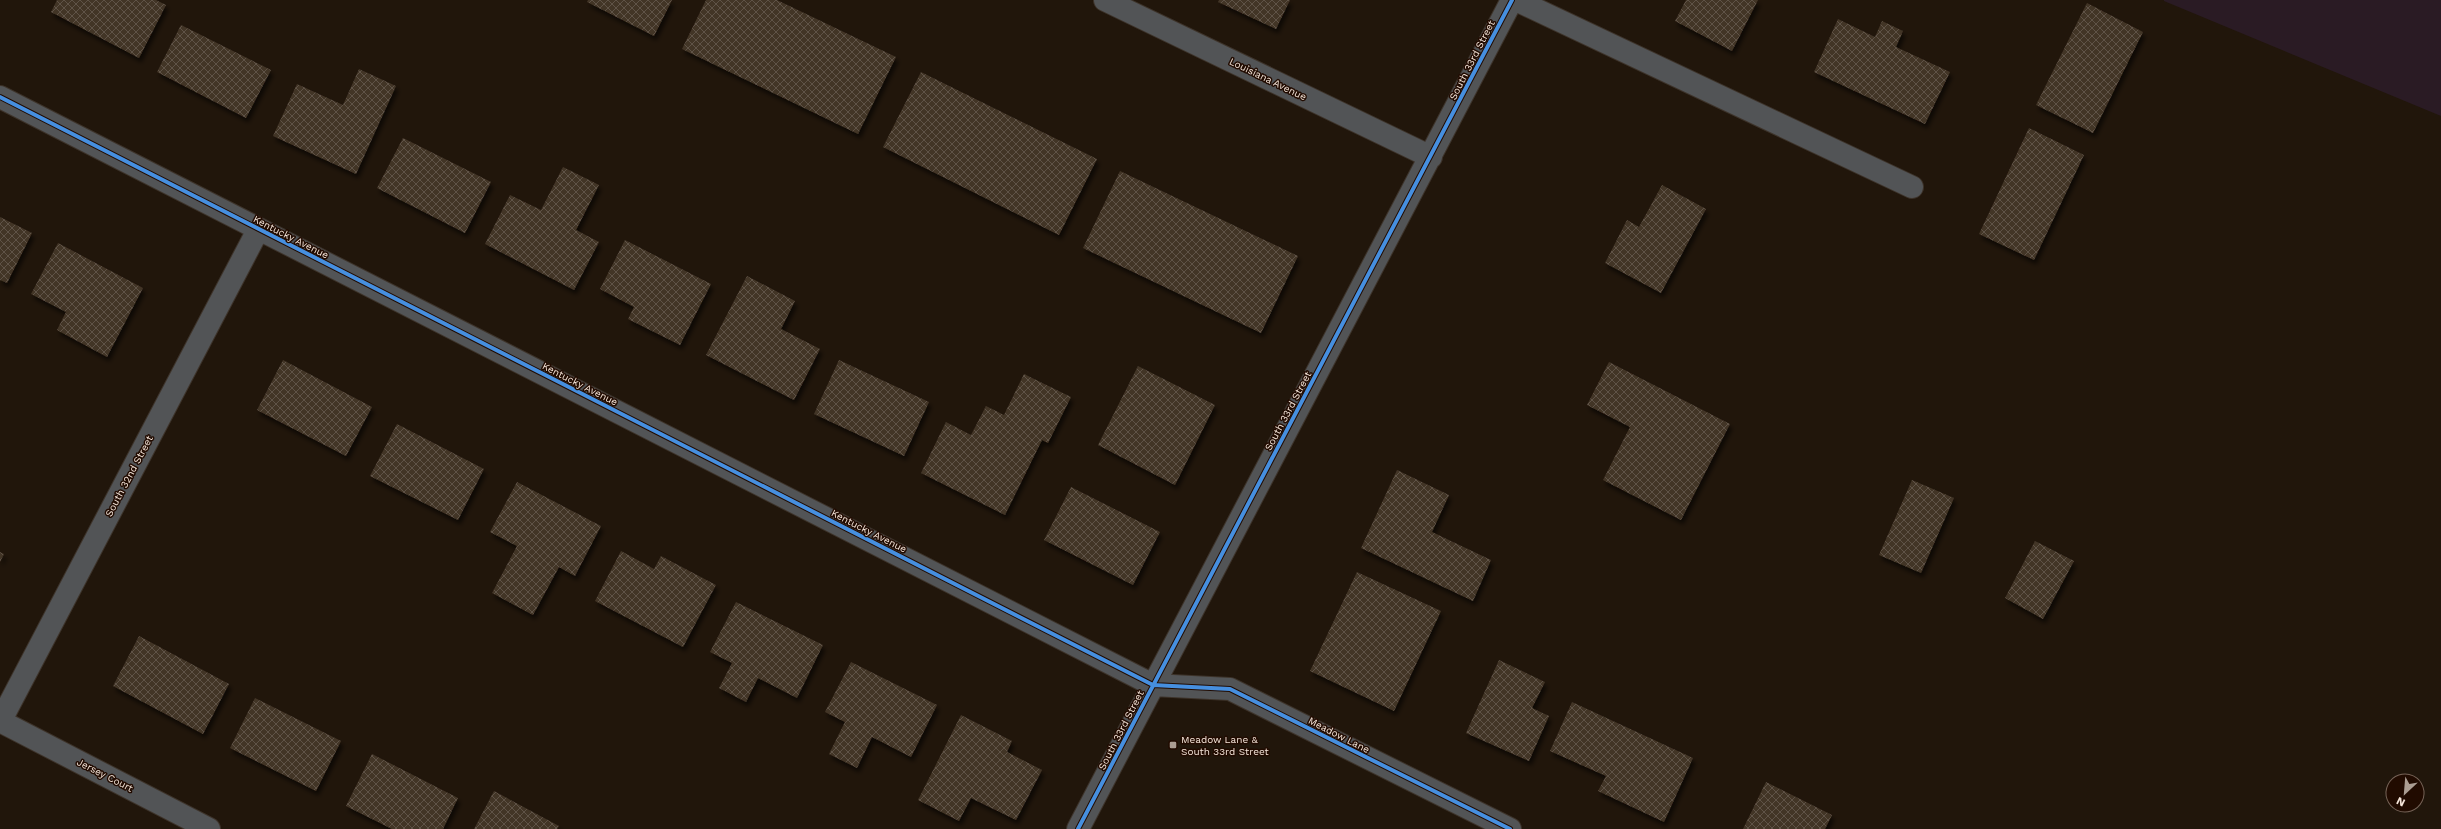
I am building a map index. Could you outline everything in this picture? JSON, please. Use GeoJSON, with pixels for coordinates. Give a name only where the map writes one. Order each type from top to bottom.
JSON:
{"type":"FeatureCollection","features":[{"type":"Feature","properties":{"kind":"street","name":"Louisiana Avenue"},"geometry":{"type":"LineString","coordinates":[[1105,0],[1431,157]]}},
{"type":"Feature","properties":{"kind":"street","name":"South 33rd Street"},"geometry":{"type":"LineString","coordinates":[[1078,829],[1512,0]]}},
{"type":"Feature","properties":{"kind":"street"},"geometry":{"type":"LineString","coordinates":[[1516,0],[1912,187]]}},
{"type":"Feature","properties":{"kind":"street","name":"Kentucky Avenue"},"geometry":{"type":"LineString","coordinates":[[0,97],[258,230],[1153,685]]}},
{"type":"Feature","properties":{"kind":"street","name":"South 32nd Street"},"geometry":{"type":"LineString","coordinates":[[0,721],[258,230]]}},
{"type":"Feature","properties":{"kind":"street","name":"Meadow Lane"},"geometry":{"type":"LineString","coordinates":[[1153,685],[1230,689],[1510,829]]}},
{"type":"Feature","properties":{"kind":"street","name":"Jersey Court"},"geometry":{"type":"LineString","coordinates":[[0,721],[209,829]]}},
{"type":"Feature","properties":{"kind":"shaded area"},"geometry":{"type":"Polygon","coordinates":[[[2164,0],[2441,0],[2441,116],[2164,1],[2164,0]]]}},
{"type":"Feature","properties":{"kind":"building"},"geometry":{"type":"Polygon","coordinates":[[[57,0],[156,0],[166,5],[139,58],[51,12],[57,0]]]}},
{"type":"Feature","properties":{"kind":"building"},"geometry":{"type":"Polygon","coordinates":[[[588,0],[672,0],[654,36],[587,2],[588,0]]]}},
{"type":"Feature","properties":{"kind":"building"},"geometry":{"type":"Polygon","coordinates":[[[706,0],[777,0],[896,57],[858,134],[682,49],[706,0]]]}},
{"type":"Feature","properties":{"kind":"building"},"geometry":{"type":"Polygon","coordinates":[[[1219,0],[1290,0],[1276,29],[1218,2],[1219,0]]]}},
{"type":"Feature","properties":{"kind":"building"},"geometry":{"type":"Polygon","coordinates":[[[1686,0],[1758,0],[1732,51],[1675,21],[1686,0]]]}},
{"type":"Feature","properties":{"kind":"building"},"geometry":{"type":"Polygon","coordinates":[[[2087,3],[2143,32],[2093,133],[2036,105],[2087,3]]]}},
{"type":"Feature","properties":{"kind":"building"},"geometry":{"type":"Polygon","coordinates":[[[1838,19],[1875,37],[1882,21],[1903,31],[1896,47],[1950,72],[1925,124],[1814,72],[1838,19]]]}},
{"type":"Feature","properties":{"kind":"building"},"geometry":{"type":"Polygon","coordinates":[[[181,25],[271,70],[246,118],[157,72],[181,25]]]}},
{"type":"Feature","properties":{"kind":"building"},"geometry":{"type":"Polygon","coordinates":[[[359,69],[396,86],[356,174],[273,136],[297,84],[343,105],[359,69]]]}},
{"type":"Feature","properties":{"kind":"building"},"geometry":{"type":"Polygon","coordinates":[[[921,72],[1097,159],[1059,235],[883,147],[921,72]]]}},
{"type":"Feature","properties":{"kind":"building"},"geometry":{"type":"Polygon","coordinates":[[[2029,128],[2084,155],[2034,260],[1979,234],[2029,128]]]}},
{"type":"Feature","properties":{"kind":"building"},"geometry":{"type":"Polygon","coordinates":[[[403,138],[491,182],[465,233],[377,188],[403,138]]]}},
{"type":"Feature","properties":{"kind":"building"},"geometry":{"type":"Polygon","coordinates":[[[563,167],[599,185],[576,230],[599,242],[574,290],[485,244],[510,195],[541,210],[563,167]]]}},
{"type":"Feature","properties":{"kind":"building"},"geometry":{"type":"Polygon","coordinates":[[[1120,171],[1298,256],[1261,333],[1083,248],[1120,171]]]}},
{"type":"Feature","properties":{"kind":"building"},"geometry":{"type":"Polygon","coordinates":[[[1662,185],[1706,209],[1661,293],[1605,263],[1627,220],[1639,227],[1662,185]]]}},
{"type":"Feature","properties":{"kind":"building"},"geometry":{"type":"Polygon","coordinates":[[[0,217],[32,233],[7,283],[0,280],[0,217]]]}},
{"type":"Feature","properties":{"kind":"building"},"geometry":{"type":"Polygon","coordinates":[[[625,240],[711,284],[680,345],[628,319],[634,307],[600,289],[625,240]]]}},
{"type":"Feature","properties":{"kind":"building"},"geometry":{"type":"Polygon","coordinates":[[[58,243],[143,288],[107,357],[57,330],[66,312],[31,294],[58,243]]]}},
{"type":"Feature","properties":{"kind":"building"},"geometry":{"type":"Polygon","coordinates":[[[747,276],[795,301],[781,329],[820,349],[794,400],[706,355],[747,276]]]}},
{"type":"Feature","properties":{"kind":"building"},"geometry":{"type":"Polygon","coordinates":[[[283,360],[372,407],[346,456],[257,410],[283,360]]]}},
{"type":"Feature","properties":{"kind":"building"},"geometry":{"type":"Polygon","coordinates":[[[839,360],[929,402],[904,456],[814,414],[839,360]]]}},
{"type":"Feature","properties":{"kind":"building"},"geometry":{"type":"Polygon","coordinates":[[[1609,362],[1730,424],[1681,520],[1603,480],[1630,427],[1587,405],[1609,362]]]}},
{"type":"Feature","properties":{"kind":"building"},"geometry":{"type":"Polygon","coordinates":[[[1138,366],[1215,405],[1175,485],[1098,445],[1138,366]]]}},
{"type":"Feature","properties":{"kind":"building"},"geometry":{"type":"Polygon","coordinates":[[[1024,374],[1071,397],[1048,443],[1042,440],[1005,515],[921,473],[946,422],[971,435],[986,406],[1004,415],[1024,374]]]}},
{"type":"Feature","properties":{"kind":"building"},"geometry":{"type":"Polygon","coordinates":[[[397,424],[484,469],[458,520],[370,476],[397,424]]]}},
{"type":"Feature","properties":{"kind":"building"},"geometry":{"type":"Polygon","coordinates":[[[1397,470],[1449,495],[1432,532],[1491,560],[1473,601],[1361,548],[1397,470]]]}},
{"type":"Feature","properties":{"kind":"building"},"geometry":{"type":"Polygon","coordinates":[[[1912,480],[1954,498],[1921,573],[1879,555],[1912,480]]]}},
{"type":"Feature","properties":{"kind":"building"},"geometry":{"type":"Polygon","coordinates":[[[517,482],[601,526],[575,576],[559,567],[533,615],[492,593],[517,546],[490,532],[517,482]]]}},
{"type":"Feature","properties":{"kind":"building"},"geometry":{"type":"Polygon","coordinates":[[[1071,487],[1160,532],[1133,585],[1044,540],[1071,487]]]}},
{"type":"Feature","properties":{"kind":"building"},"geometry":{"type":"Polygon","coordinates":[[[2035,541],[2074,561],[2043,619],[2005,598],[2035,541]]]}},
{"type":"Feature","properties":{"kind":"building"},"geometry":{"type":"Polygon","coordinates":[[[621,551],[654,569],[661,556],[716,585],[683,647],[595,601],[621,551]]]}},
{"type":"Feature","properties":{"kind":"building"},"geometry":{"type":"Polygon","coordinates":[[[0,552],[4,554],[0,562],[0,552]]]}},
{"type":"Feature","properties":{"kind":"building"},"geometry":{"type":"Polygon","coordinates":[[[1357,572],[1441,611],[1394,711],[1310,671],[1357,572]]]}},
{"type":"Feature","properties":{"kind":"building"},"geometry":{"type":"Polygon","coordinates":[[[736,602],[823,645],[797,698],[758,678],[746,702],[719,688],[732,663],[710,652],[736,602]]]}},
{"type":"Feature","properties":{"kind":"building"},"geometry":{"type":"Polygon","coordinates":[[[139,636],[229,684],[203,734],[113,686],[139,636]]]}},
{"type":"Feature","properties":{"kind":"building"},"geometry":{"type":"Polygon","coordinates":[[[1499,660],[1545,682],[1532,708],[1549,716],[1529,761],[1466,733],[1499,660]]]}},
{"type":"Feature","properties":{"kind":"building"},"geometry":{"type":"Polygon","coordinates":[[[851,662],[937,705],[911,757],[872,737],[857,768],[829,754],[845,722],[825,712],[851,662]]]}},
{"type":"Feature","properties":{"kind":"building"},"geometry":{"type":"Polygon","coordinates":[[[255,698],[341,741],[316,791],[230,748],[255,698]]]}},
{"type":"Feature","properties":{"kind":"building"},"geometry":{"type":"Polygon","coordinates":[[[1572,702],[1693,758],[1664,822],[1598,791],[1606,776],[1550,751],[1572,702]]]}},
{"type":"Feature","properties":{"kind":"building"},"geometry":{"type":"Polygon","coordinates":[[[961,715],[1012,741],[1007,752],[1042,770],[1016,820],[971,798],[959,821],[918,800],[961,715]]]}},
{"type":"Feature","properties":{"kind":"building"},"geometry":{"type":"Polygon","coordinates":[[[372,754],[458,798],[443,829],[392,829],[346,806],[372,754]]]}},
{"type":"Feature","properties":{"kind":"building"},"geometry":{"type":"Polygon","coordinates":[[[1766,782],[1832,815],[1825,829],[1743,829],[1766,782]]]}},
{"type":"Feature","properties":{"kind":"building"},"geometry":{"type":"Polygon","coordinates":[[[494,791],[559,826],[557,829],[474,829],[494,791]]]}},
{"type":"Feature","properties":{"kind":"cycle path"},"geometry":{"type":"LineString","coordinates":[[1078,829],[1512,0]]}},
{"type":"Feature","properties":{"kind":"cycle path"},"geometry":{"type":"LineString","coordinates":[[0,97],[1153,685],[1230,689],[1510,829]]}},
{"type":"Feature","properties":{"kind":"place","name":"Meadow Lane & South 33rd Street"},"geometry":{"type":"Point","coordinates":[1173,745]}}]}
